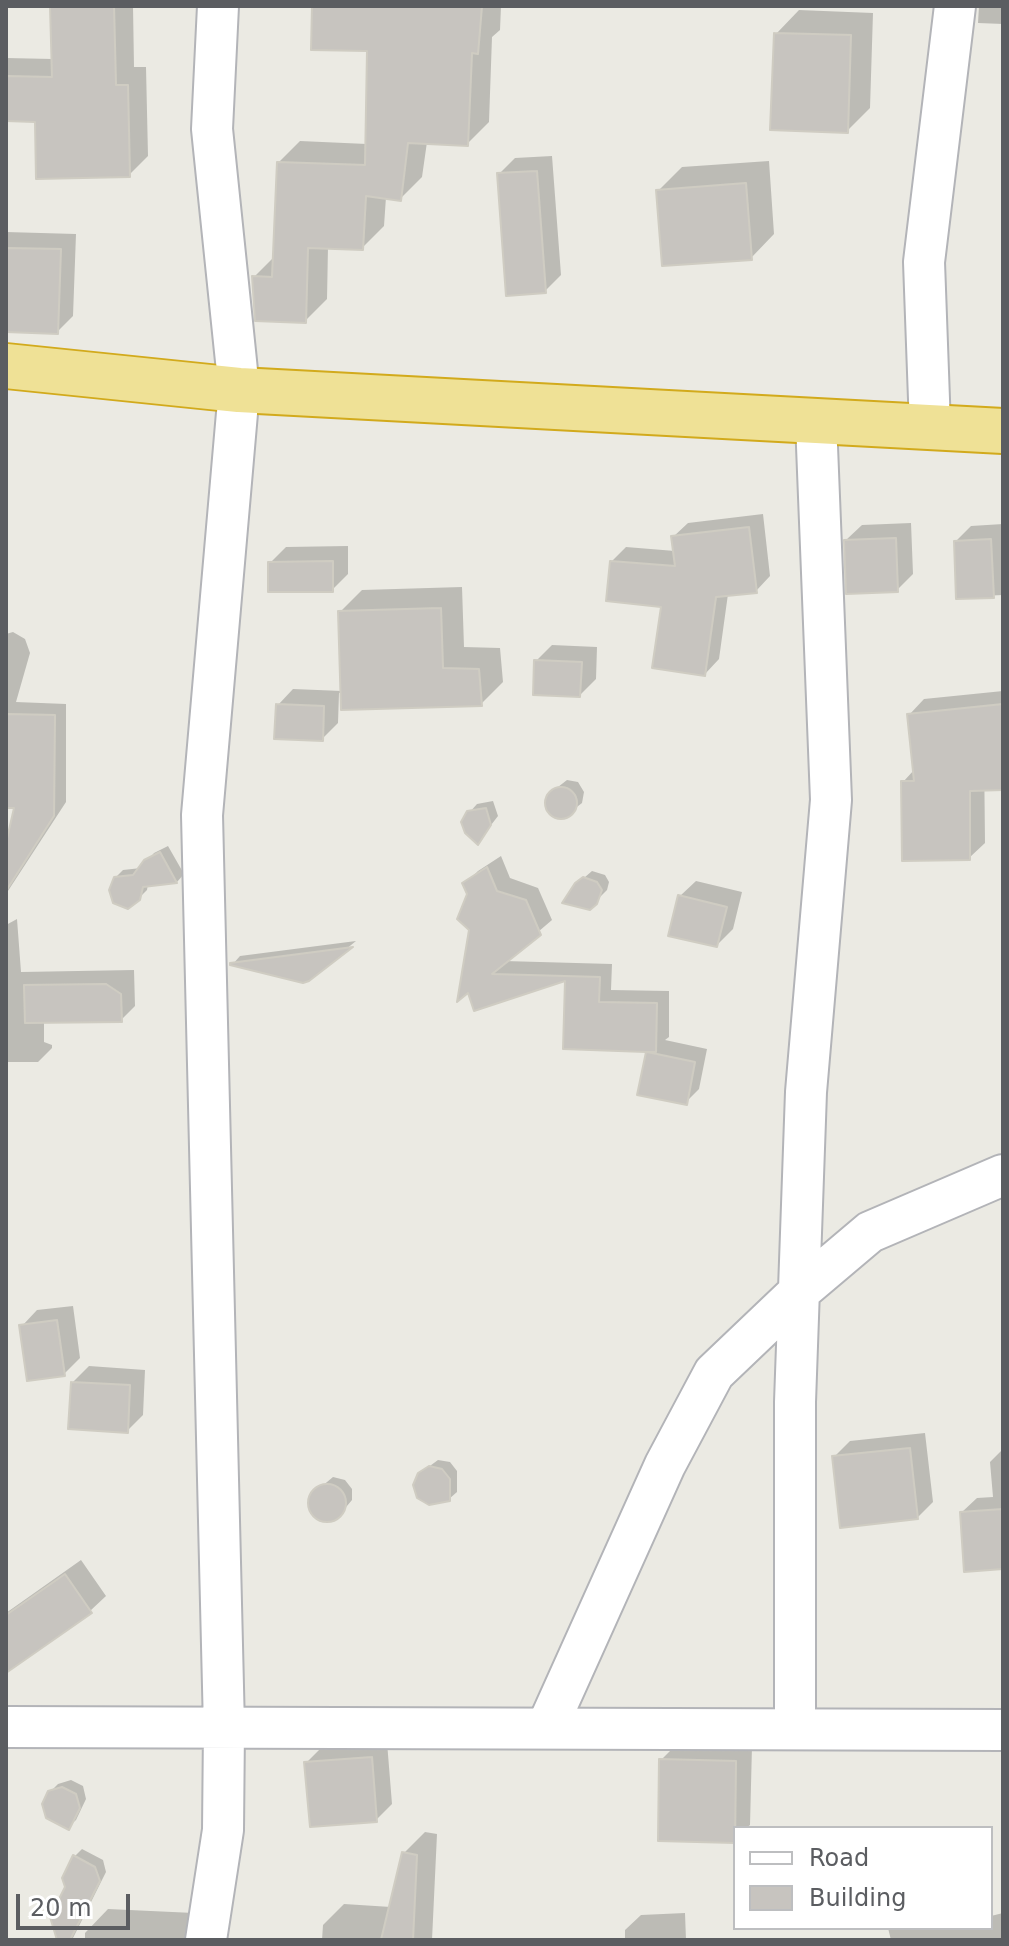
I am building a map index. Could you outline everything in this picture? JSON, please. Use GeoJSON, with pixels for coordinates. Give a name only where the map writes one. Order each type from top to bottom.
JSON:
{"type":"FeatureCollection","features":[{"type":"Feature","properties":{"kind":"highway"},"geometry":{"type":"LineString","coordinates":[[6,366],[239,390],[1003,431]]}},
{"type":"Feature","properties":{"kind":"street"},"geometry":{"type":"LineString","coordinates":[[206,1940],[223,1830],[224,1728],[202,815],[239,390],[212,129],[218,6]]}},
{"type":"Feature","properties":{"kind":"street"},"geometry":{"type":"LineString","coordinates":[[930,427],[924,262],[955,6]]}},
{"type":"Feature","properties":{"kind":"street"},"geometry":{"type":"LineString","coordinates":[[795,1729],[795,1402],[806,1092],[831,800],[816,421]]}},
{"type":"Feature","properties":{"kind":"street"},"geometry":{"type":"LineString","coordinates":[[547,1727],[665,1465],[714,1373],[799,1292],[870,1232],[1003,1175]]}},
{"type":"Feature","properties":{"kind":"street"},"geometry":{"type":"LineString","coordinates":[[6,1727],[1003,1730]]}},
{"type":"Feature","properties":{"kind":"building"},"geometry":{"type":"Polygon","coordinates":[[[50,6],[114,6],[116,85],[128,85],[130,177],[36,179],[35,122],[6,121],[6,76],[52,77],[50,6]]]}},
{"type":"Feature","properties":{"kind":"building"},"geometry":{"type":"Polygon","coordinates":[[[312,6],[482,6],[478,54],[472,53],[468,146],[408,143],[401,201],[366,196],[363,250],[308,248],[306,323],[255,321],[252,276],[272,277],[277,162],[365,165],[367,51],[311,50],[312,6]]]}},
{"type":"Feature","properties":{"kind":"building"},"geometry":{"type":"Polygon","coordinates":[[[774,33],[851,35],[848,133],[770,130],[774,33]]]}},
{"type":"Feature","properties":{"kind":"building"},"geometry":{"type":"Polygon","coordinates":[[[537,171],[546,293],[506,296],[497,173],[537,171]]]}},
{"type":"Feature","properties":{"kind":"building"},"geometry":{"type":"Polygon","coordinates":[[[746,183],[752,260],[662,266],[656,190],[746,183]]]}},
{"type":"Feature","properties":{"kind":"building"},"geometry":{"type":"Polygon","coordinates":[[[6,248],[61,249],[58,334],[6,332],[6,248]]]}},
{"type":"Feature","properties":{"kind":"building"},"geometry":{"type":"Polygon","coordinates":[[[749,527],[757,593],[716,597],[705,676],[652,668],[661,607],[606,601],[610,561],[675,566],[671,536],[749,527]]]}},
{"type":"Feature","properties":{"kind":"building"},"geometry":{"type":"Polygon","coordinates":[[[896,538],[898,592],[846,594],[844,540],[896,538]]]}},
{"type":"Feature","properties":{"kind":"building"},"geometry":{"type":"Polygon","coordinates":[[[991,539],[994,598],[956,599],[954,541],[991,539]]]}},
{"type":"Feature","properties":{"kind":"building"},"geometry":{"type":"Polygon","coordinates":[[[333,561],[333,592],[268,592],[268,562],[333,561]]]}},
{"type":"Feature","properties":{"kind":"building"},"geometry":{"type":"Polygon","coordinates":[[[441,608],[443,668],[479,669],[482,706],[341,710],[338,611],[441,608]]]}},
{"type":"Feature","properties":{"kind":"building"},"geometry":{"type":"Polygon","coordinates":[[[534,660],[582,662],[580,697],[533,695],[534,660]]]}},
{"type":"Feature","properties":{"kind":"building"},"geometry":{"type":"Polygon","coordinates":[[[276,704],[324,706],[323,741],[274,739],[276,704]]]}},
{"type":"Feature","properties":{"kind":"building"},"geometry":{"type":"Polygon","coordinates":[[[1003,704],[1003,790],[970,791],[970,860],[902,861],[901,781],[914,781],[907,714],[1003,704]]]}},
{"type":"Feature","properties":{"kind":"building"},"geometry":{"type":"Polygon","coordinates":[[[6,714],[55,715],[54,816],[6,891],[6,843],[14,808],[6,808],[6,714]]]}},
{"type":"Feature","properties":{"kind":"building"},"geometry":{"type":"Polygon","coordinates":[[[561,787],[573,791],[577,803],[573,815],[561,819],[549,815],[545,803],[549,791],[561,787]]]}},
{"type":"Feature","properties":{"kind":"building"},"geometry":{"type":"Polygon","coordinates":[[[486,808],[491,825],[478,845],[465,833],[461,822],[467,811],[486,808]]]}},
{"type":"Feature","properties":{"kind":"building"},"geometry":{"type":"Polygon","coordinates":[[[160,852],[177,883],[143,887],[140,900],[128,909],[113,903],[109,890],[114,877],[133,875],[144,860],[160,852]]]}},
{"type":"Feature","properties":{"kind":"building"},"geometry":{"type":"Polygon","coordinates":[[[487,867],[497,891],[526,900],[541,935],[492,974],[600,977],[599,1002],[657,1003],[656,1052],[647,1052],[695,1062],[687,1105],[637,1095],[646,1052],[563,1049],[565,981],[474,1011],[468,993],[457,1002],[469,930],[457,919],[467,894],[462,883],[487,867]]]}},
{"type":"Feature","properties":{"kind":"building"},"geometry":{"type":"Polygon","coordinates":[[[583,877],[597,882],[602,890],[597,904],[590,910],[562,903],[575,883],[583,877]]]}},
{"type":"Feature","properties":{"kind":"building"},"geometry":{"type":"Polygon","coordinates":[[[678,895],[727,907],[717,947],[668,936],[678,895]]]}},
{"type":"Feature","properties":{"kind":"building"},"geometry":{"type":"Polygon","coordinates":[[[353,947],[303,983],[230,965],[230,963],[353,947]]]}},
{"type":"Feature","properties":{"kind":"building"},"geometry":{"type":"Polygon","coordinates":[[[106,984],[121,994],[122,1022],[25,1023],[24,985],[106,984]]]}},
{"type":"Feature","properties":{"kind":"building"},"geometry":{"type":"Polygon","coordinates":[[[57,1320],[65,1376],[27,1381],[19,1325],[57,1320]]]}},
{"type":"Feature","properties":{"kind":"building"},"geometry":{"type":"Polygon","coordinates":[[[71,1382],[130,1385],[128,1433],[68,1429],[71,1382]]]}},
{"type":"Feature","properties":{"kind":"building"},"geometry":{"type":"Polygon","coordinates":[[[910,1448],[918,1519],[840,1528],[832,1456],[910,1448]]]}},
{"type":"Feature","properties":{"kind":"building"},"geometry":{"type":"Polygon","coordinates":[[[429,1466],[442,1469],[450,1479],[450,1501],[429,1505],[417,1498],[413,1485],[418,1473],[429,1466]]]}},
{"type":"Feature","properties":{"kind":"building"},"geometry":{"type":"Polygon","coordinates":[[[327,1484],[340,1490],[346,1503],[340,1516],[327,1522],[314,1516],[308,1503],[314,1490],[327,1484]]]}},
{"type":"Feature","properties":{"kind":"building"},"geometry":{"type":"Polygon","coordinates":[[[1003,1509],[1003,1569],[964,1572],[960,1512],[1003,1509]]]}},
{"type":"Feature","properties":{"kind":"building"},"geometry":{"type":"Polygon","coordinates":[[[65,1574],[92,1613],[6,1673],[6,1615],[65,1574]]]}},
{"type":"Feature","properties":{"kind":"building"},"geometry":{"type":"Polygon","coordinates":[[[372,1757],[377,1822],[310,1827],[304,1762],[372,1757]]]}},
{"type":"Feature","properties":{"kind":"building"},"geometry":{"type":"Polygon","coordinates":[[[659,1759],[736,1761],[733,1843],[658,1841],[659,1759]]]}},
{"type":"Feature","properties":{"kind":"building"},"geometry":{"type":"Polygon","coordinates":[[[62,1787],[76,1794],[80,1808],[69,1830],[46,1818],[42,1804],[48,1791],[62,1787]]]}},
{"type":"Feature","properties":{"kind":"building"},"geometry":{"type":"Polygon","coordinates":[[[402,1852],[417,1855],[413,1940],[381,1940],[402,1852]]]}},
{"type":"Feature","properties":{"kind":"building"},"geometry":{"type":"Polygon","coordinates":[[[73,1855],[95,1867],[100,1881],[70,1940],[57,1940],[50,1917],[65,1887],[62,1878],[73,1855]]]}}]}
